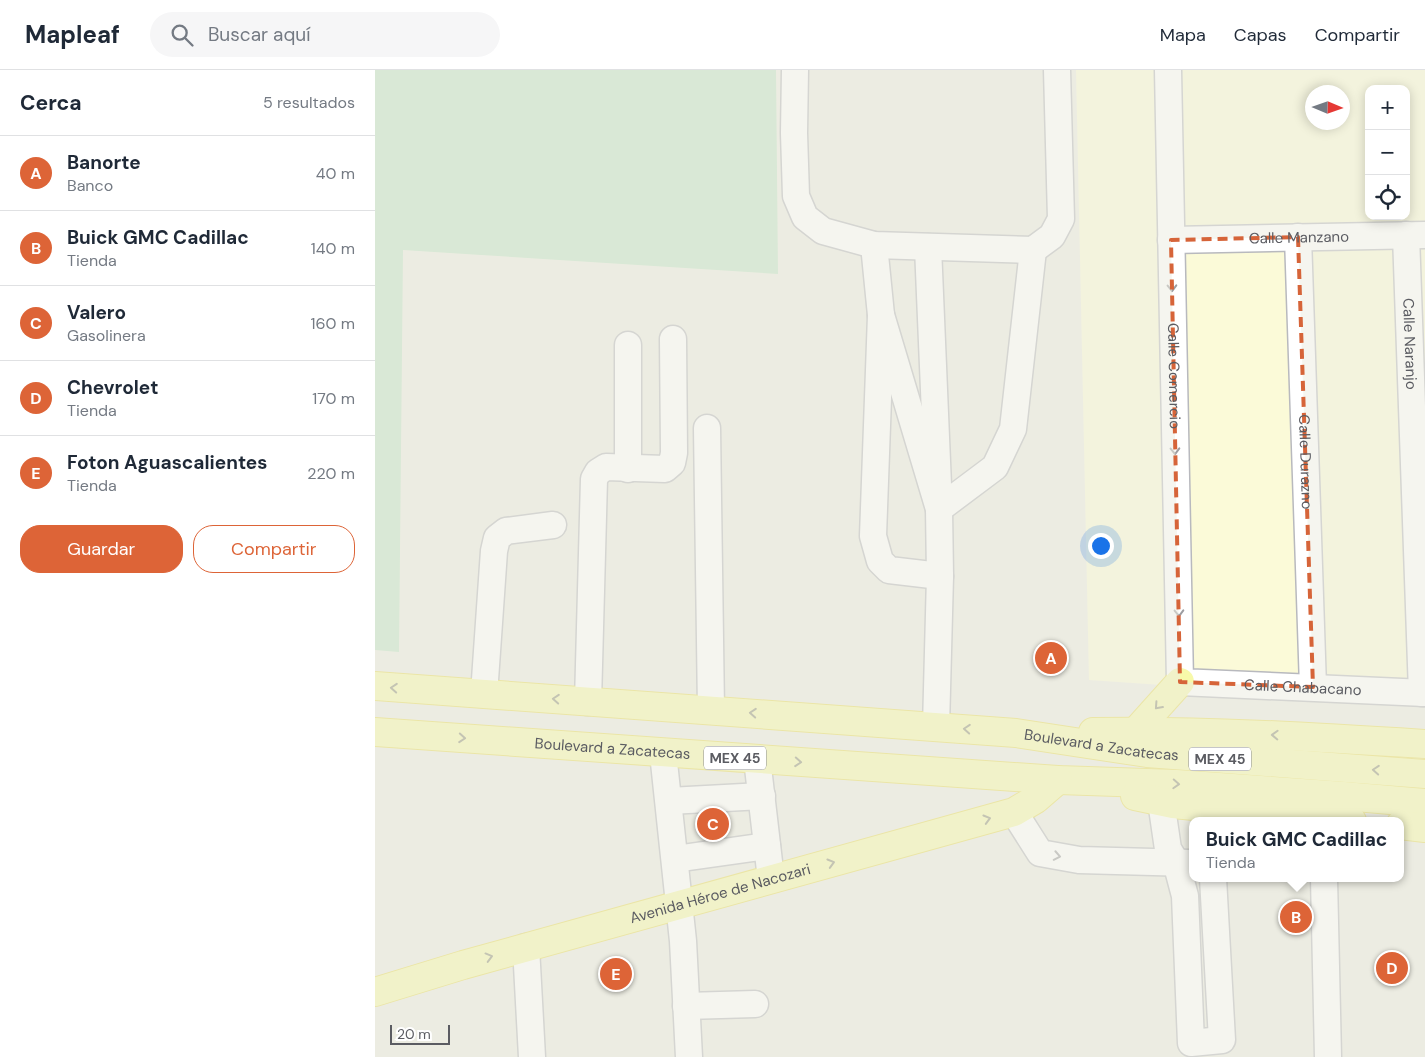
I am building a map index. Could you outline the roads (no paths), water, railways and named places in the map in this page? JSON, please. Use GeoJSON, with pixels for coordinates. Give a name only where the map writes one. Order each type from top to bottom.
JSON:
{"type":"FeatureCollection","features":[{"type":"Feature","properties":{"kind":"main road"},"geometry":{"type":"LineString","coordinates":[[1136,731],[1180,682]]}},
{"type":"Feature","properties":{"kind":"main road","name":"Boulevard a Zacatecas"},"geometry":{"type":"LineString","coordinates":[[375,686],[1016,733],[1147,753],[1425,774]]}},
{"type":"Feature","properties":{"kind":"main road","name":"Boulevard a Zacatecas"},"geometry":{"type":"LineString","coordinates":[[1016,733],[1136,731],[1276,735],[1425,744]]}},
{"type":"Feature","properties":{"kind":"main road","name":"Boulevard a Zacatecas"},"geometry":{"type":"LineString","coordinates":[[375,732],[1057,780],[1176,784],[1425,804]]}},
{"type":"Feature","properties":{"kind":"main road","name":"Boulevard a Zacatecas"},"geometry":{"type":"LineString","coordinates":[[1057,780],[1167,802],[1265,817]]}},
{"type":"Feature","properties":{"kind":"main road","name":"Avenida Héroe de Nacozari"},"geometry":{"type":"LineString","coordinates":[[375,992],[463,964],[1014,812],[1036,799],[1057,780]]}},
{"type":"Feature","properties":{"kind":"main road"},"geometry":{"type":"LineString","coordinates":[[1404,825],[1425,828]]}},
{"type":"Feature","properties":{"kind":"main road"},"geometry":{"type":"LineString","coordinates":[[375,971],[463,964]]}},
{"type":"Feature","properties":{"kind":"street"},"geometry":{"type":"LineString","coordinates":[[795,70],[796,196],[805,217],[823,231],[875,245],[1033,250],[1051,236],[1061,219],[1057,70]]}},
{"type":"Feature","properties":{"kind":"street","name":"Calle Comercio"},"geometry":{"type":"LineString","coordinates":[[1168,70],[1180,682]]}},
{"type":"Feature","properties":{"kind":"street","name":"Calle Manzano"},"geometry":{"type":"LineString","coordinates":[[1171,240],[1416,235]]}},
{"type":"Feature","properties":{"kind":"street","name":"Calle Naranjo"},"geometry":{"type":"LineString","coordinates":[[1416,235],[1423,693]]}},
{"type":"Feature","properties":{"kind":"street","name":"Calle Durazno"},"geometry":{"type":"LineString","coordinates":[[1298,237],[1313,687]]}},
{"type":"Feature","properties":{"kind":"street"},"geometry":{"type":"LineString","coordinates":[[875,245],[881,315],[873,536],[879,561],[889,570],[940,576]]}},
{"type":"Feature","properties":{"kind":"street"},"geometry":{"type":"LineString","coordinates":[[928,247],[939,509],[940,576],[936,727]]}},
{"type":"Feature","properties":{"kind":"street"},"geometry":{"type":"LineString","coordinates":[[939,509],[995,467],[1013,429],[1033,250]]}},
{"type":"Feature","properties":{"kind":"street"},"geometry":{"type":"LineString","coordinates":[[881,315],[939,509]]}},
{"type":"Feature","properties":{"kind":"street"},"geometry":{"type":"LineString","coordinates":[[588,702],[594,479],[598,472],[606,467],[665,469],[672,463],[674,453],[673,339]]}},
{"type":"Feature","properties":{"kind":"street"},"geometry":{"type":"LineString","coordinates":[[628,344],[628,469]]}},
{"type":"Feature","properties":{"kind":"street"},"geometry":{"type":"LineString","coordinates":[[707,428],[711,710]]}},
{"type":"Feature","properties":{"kind":"street"},"geometry":{"type":"LineString","coordinates":[[484,694],[494,551],[497,538],[506,531],[553,525]]}},
{"type":"Feature","properties":{"kind":"street","name":"Calle Chabacano"},"geometry":{"type":"LineString","coordinates":[[1180,682],[1423,693]]}},
{"type":"Feature","properties":{"kind":"street"},"geometry":{"type":"LineString","coordinates":[[663,752],[680,904],[689,1057]]}},
{"type":"Feature","properties":{"kind":"street"},"geometry":{"type":"LineString","coordinates":[[757,759],[771,879]]}},
{"type":"Feature","properties":{"kind":"street"},"geometry":{"type":"LineString","coordinates":[[669,801],[762,796]]}},
{"type":"Feature","properties":{"kind":"street"},"geometry":{"type":"LineString","coordinates":[[1167,802],[1184,863],[1191,1043],[1222,1040],[1213,882]]}},
{"type":"Feature","properties":{"kind":"street"},"geometry":{"type":"LineString","coordinates":[[1014,812],[1040,853],[1079,860],[1184,863]]}},
{"type":"Feature","properties":{"kind":"street"},"geometry":{"type":"LineString","coordinates":[[675,859],[767,846]]}},
{"type":"Feature","properties":{"kind":"street"},"geometry":{"type":"LineString","coordinates":[[1324,882],[1328,1057]]}},
{"type":"Feature","properties":{"kind":"street"},"geometry":{"type":"LineString","coordinates":[[526,947],[532,1057]]}},
{"type":"Feature","properties":{"kind":"street"},"geometry":{"type":"LineString","coordinates":[[686,1006],[755,1004]]}},
{"type":"Feature","properties":{"kind":"place","name":"Banorte"},"geometry":{"type":"Point","coordinates":[1051,658]}},
{"type":"Feature","properties":{"kind":"place","name":"Valero"},"geometry":{"type":"Point","coordinates":[713,824]}},
{"type":"Feature","properties":{"kind":"place","name":"Buick GMC Cadillac"},"geometry":{"type":"Point","coordinates":[1296,917]}},
{"type":"Feature","properties":{"kind":"place","name":"Chevrolet"},"geometry":{"type":"Point","coordinates":[1392,968]}},
{"type":"Feature","properties":{"kind":"place","name":"Foton Aguascalientes"},"geometry":{"type":"Point","coordinates":[616,974]}}]}
